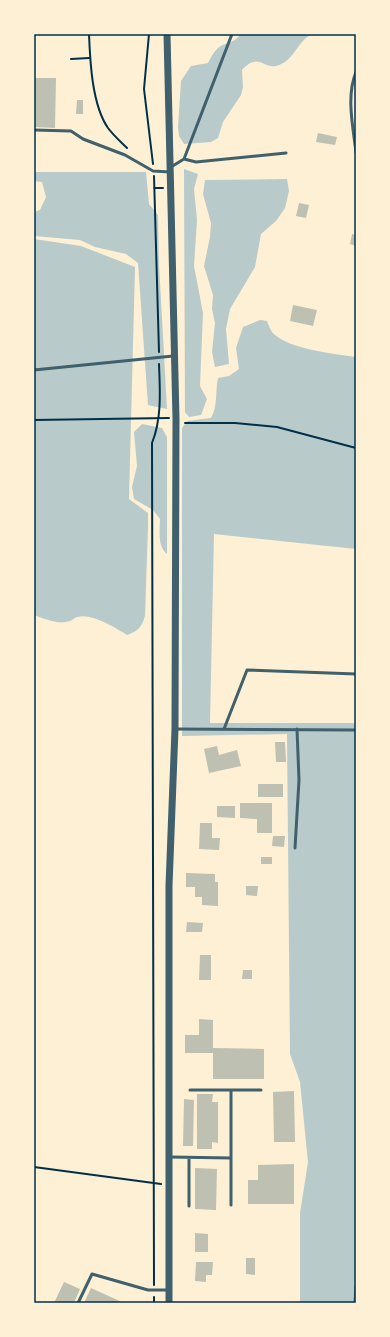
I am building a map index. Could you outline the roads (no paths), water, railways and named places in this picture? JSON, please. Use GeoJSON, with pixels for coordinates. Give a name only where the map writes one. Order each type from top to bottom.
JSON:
{"type":"FeatureCollection","features":[{"type":"Feature","properties":{"kind":"street"},"geometry":{"type":"LineString","coordinates":[[167,34],[176,421],[175,729],[169,886],[169,1303]]}},
{"type":"Feature","properties":{"kind":"lane"},"geometry":{"type":"LineString","coordinates":[[34,130],[71,131],[83,139],[125,155],[153,171],[170,170],[184,159],[232,34]]}},
{"type":"Feature","properties":{"kind":"lane"},"geometry":{"type":"LineString","coordinates":[[356,72],[351,106],[356,152]]}},
{"type":"Feature","properties":{"kind":"lane"},"geometry":{"type":"LineString","coordinates":[[184,159],[196,162],[286,153]]}},
{"type":"Feature","properties":{"kind":"lane"},"geometry":{"type":"LineString","coordinates":[[34,370],[174,356]]}},
{"type":"Feature","properties":{"kind":"lane"},"geometry":{"type":"LineString","coordinates":[[224,729],[247,670],[356,674]]}},
{"type":"Feature","properties":{"kind":"lane"},"geometry":{"type":"LineString","coordinates":[[175,729],[356,730]]}},
{"type":"Feature","properties":{"kind":"lane"},"geometry":{"type":"LineString","coordinates":[[295,848],[299,780],[297,729]]}},
{"type":"Feature","properties":{"kind":"lane"},"geometry":{"type":"LineString","coordinates":[[190,1090],[261,1090]]}},
{"type":"Feature","properties":{"kind":"lane"},"geometry":{"type":"LineString","coordinates":[[231,1205],[232,1090]]}},
{"type":"Feature","properties":{"kind":"lane"},"geometry":{"type":"LineString","coordinates":[[170,1157],[231,1158]]}},
{"type":"Feature","properties":{"kind":"lane"},"geometry":{"type":"LineString","coordinates":[[189,1158],[189,1206]]}},
{"type":"Feature","properties":{"kind":"lane"},"geometry":{"type":"LineString","coordinates":[[78,1303],[92,1274],[148,1290],[169,1290]]}},
{"type":"Feature","properties":{"kind":"lane"},"geometry":{"type":"LineString","coordinates":[[355,1303],[356,1287]]}}]}
